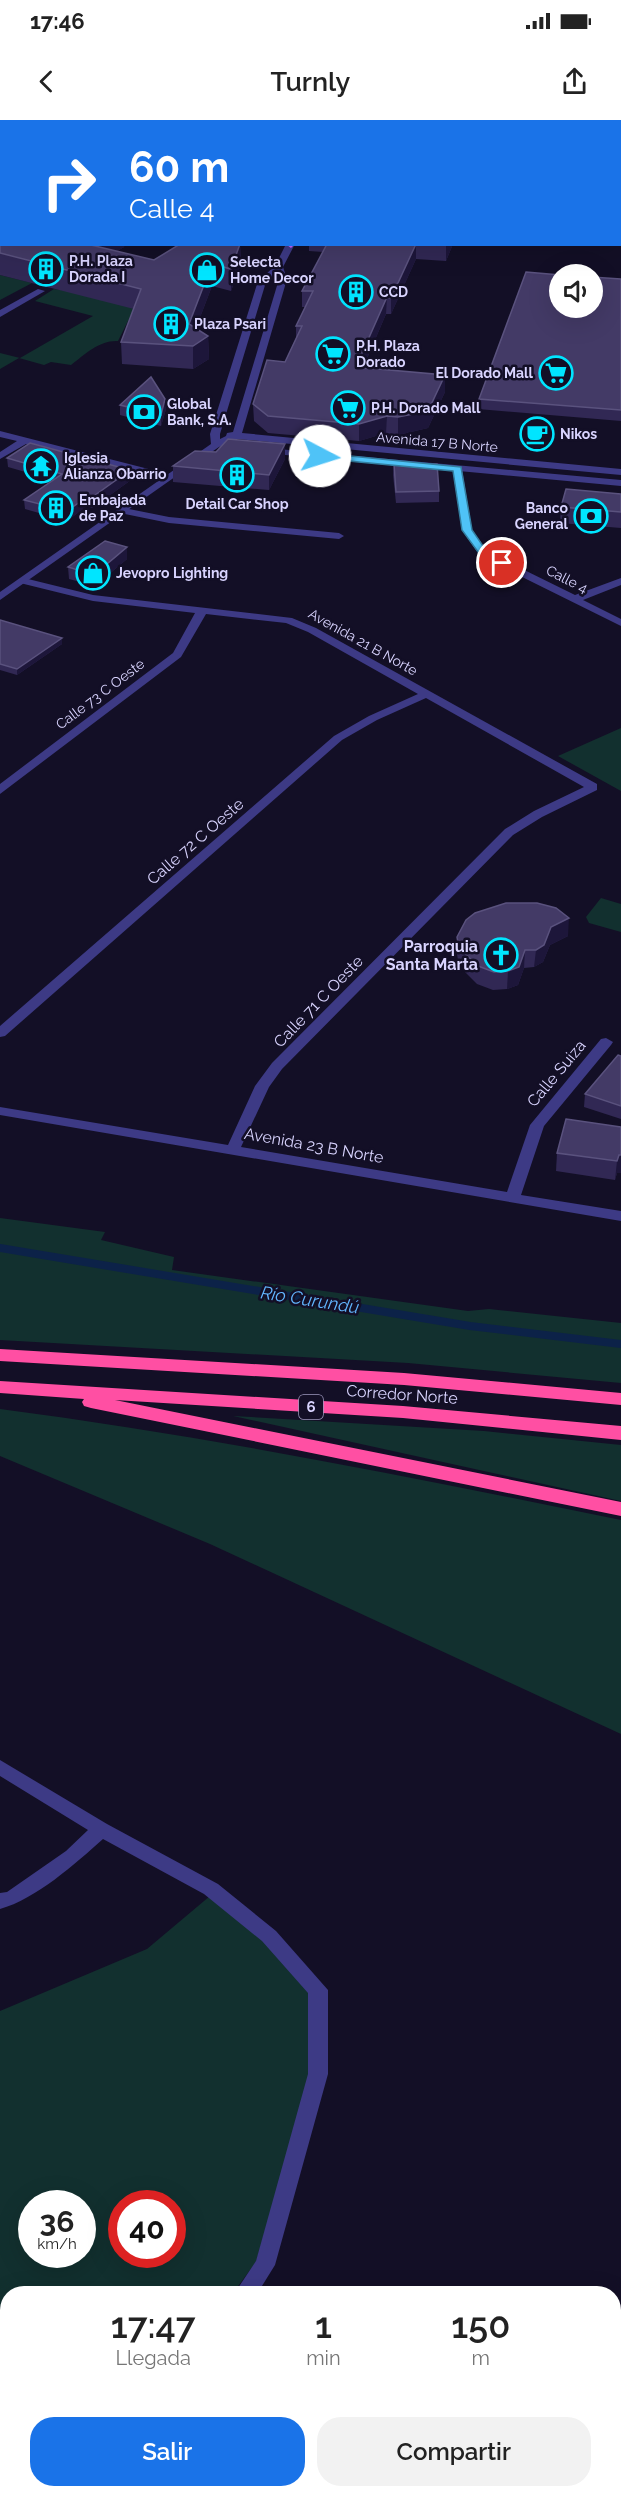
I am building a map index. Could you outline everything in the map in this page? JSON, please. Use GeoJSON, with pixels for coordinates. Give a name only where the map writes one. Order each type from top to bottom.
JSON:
{"type":"FeatureCollection","features":[{"type":"Feature","properties":{"kind":"highway","name":"Corredor Norte"},"geometry":{"type":"LineString","coordinates":[[0,1355],[404,1378],[621,1399]]}},
{"type":"Feature","properties":{"kind":"highway","name":"Corredor Norte"},"geometry":{"type":"LineString","coordinates":[[0,1387],[403,1412],[621,1433]]}},
{"type":"Feature","properties":{"kind":"highway"},"geometry":{"type":"LineString","coordinates":[[25,1389],[621,1509]]}},
{"type":"Feature","properties":{"kind":"street"},"geometry":{"type":"LineString","coordinates":[[0,597],[124,511],[215,440],[262,281],[279,267],[290,246]]}},
{"type":"Feature","properties":{"kind":"street"},"geometry":{"type":"LineString","coordinates":[[237,435],[283,279],[279,267]]}},
{"type":"Feature","properties":{"kind":"street"},"geometry":{"type":"LineString","coordinates":[[2,311],[41,291]]}},
{"type":"Feature","properties":{"kind":"street"},"geometry":{"type":"LineString","coordinates":[[0,434],[168,477]]}},
{"type":"Feature","properties":{"kind":"street","name":"Avenida 17 B Norte"},"geometry":{"type":"LineString","coordinates":[[215,440],[237,435],[261,440],[621,472]]}},
{"type":"Feature","properties":{"kind":"street"},"geometry":{"type":"LineString","coordinates":[[215,440],[239,448]]}},
{"type":"Feature","properties":{"kind":"street"},"geometry":{"type":"LineString","coordinates":[[0,456],[24,441]]}},
{"type":"Feature","properties":{"kind":"street","name":"Avenida 17 B Norte"},"geometry":{"type":"LineString","coordinates":[[262,451],[621,483]]}},
{"type":"Feature","properties":{"kind":"street","name":"Calle 4"},"geometry":{"type":"LineString","coordinates":[[458,469],[467,530],[484,554],[621,623]]}},
{"type":"Feature","properties":{"kind":"street"},"geometry":{"type":"LineString","coordinates":[[124,511],[169,520],[339,536]]}},
{"type":"Feature","properties":{"kind":"street","name":"Avenida 21 B Norte"},"geometry":{"type":"LineString","coordinates":[[24,581],[93,598],[288,620],[312,630],[593,787]]}},
{"type":"Feature","properties":{"kind":"street"},"geometry":{"type":"LineString","coordinates":[[575,599],[621,581]]}},
{"type":"Feature","properties":{"kind":"street","name":"Calle 73 C Oeste"},"geometry":{"type":"LineString","coordinates":[[0,790],[177,655],[203,609]]}},
{"type":"Feature","properties":{"kind":"street","name":"Calle 72 C Oeste"},"geometry":{"type":"LineString","coordinates":[[0,1033],[338,738],[373,718],[426,694]]}},
{"type":"Feature","properties":{"kind":"street","name":"Calle 71 C Oeste"},"geometry":{"type":"LineString","coordinates":[[233,1149],[262,1086],[277,1066],[390,950],[509,832],[538,814],[593,787]]}},
{"type":"Feature","properties":{"kind":"street","name":"Calle Suiza"},"geometry":{"type":"LineString","coordinates":[[513,1197],[537,1125],[606,1042]]}},
{"type":"Feature","properties":{"kind":"street","name":"Avenida 23 B Norte"},"geometry":{"type":"LineString","coordinates":[[0,1111],[621,1216]]}},
{"type":"Feature","properties":{"kind":"street"},"geometry":{"type":"LineString","coordinates":[[0,1767],[102,1830],[211,1889],[269,1936],[318,1990],[318,2074],[265,2265],[250,2286]]}},
{"type":"Feature","properties":{"kind":"street"},"geometry":{"type":"LineString","coordinates":[[0,1901],[12,1898],[72,1856],[102,1830]]}},
{"type":"Feature","properties":{"kind":"green space"},"geometry":{"type":"Polygon","coordinates":[[[0,275],[32,283],[0,300],[0,275]]]}},
{"type":"Feature","properties":{"kind":"green space"},"geometry":{"type":"Polygon","coordinates":[[[54,289],[138,301],[118,341],[99,345],[71,365],[51,362],[44,365],[19,358],[0,369],[0,353],[20,358],[93,316],[35,301],[54,289]]]}},
{"type":"Feature","properties":{"kind":"green space"},"geometry":{"type":"Polygon","coordinates":[[[621,728],[621,791],[558,756],[621,728]]]}},
{"type":"Feature","properties":{"kind":"green space"},"geometry":{"type":"Polygon","coordinates":[[[601,898],[621,904],[621,932],[589,923],[586,917],[601,898]]]}},
{"type":"Feature","properties":{"kind":"green space"},"geometry":{"type":"Polygon","coordinates":[[[0,1218],[105,1232],[101,1240],[174,1257],[172,1270],[468,1311],[489,1309],[621,1323],[621,1383],[408,1363],[0,1340],[0,1218]]]}},
{"type":"Feature","properties":{"kind":"green space"},"geometry":{"type":"Polygon","coordinates":[[[0,1409],[234,1445],[621,1520],[621,1734],[210,1544],[0,1456],[0,1409]]]}},
{"type":"Feature","properties":{"kind":"green space"},"geometry":{"type":"Polygon","coordinates":[[[233,1416],[484,1431],[621,1445],[621,1501],[233,1416]]]}},
{"type":"Feature","properties":{"kind":"green space"},"geometry":{"type":"Polygon","coordinates":[[[210,1896],[267,1942],[310,1993],[311,2072],[256,2262],[238,2286],[0,2286],[0,2011],[147,1949],[210,1896]]]}},
{"type":"Feature","properties":{"kind":"building"},"geometry":{"type":"Polygon","coordinates":[[[0,246],[95,246],[154,260],[177,246],[239,246],[231,269],[212,264],[189,324],[208,336],[193,346],[121,342],[141,289],[0,253],[0,246]]]}},
{"type":"Feature","properties":{"kind":"building"},"geometry":{"type":"Polygon","coordinates":[[[326,246],[415,246],[391,298],[387,297],[356,367],[445,375],[428,411],[398,417],[387,416],[359,424],[268,416],[253,404],[267,360],[285,362],[302,326],[296,326],[313,291],[302,291],[326,246]]]}},
{"type":"Feature","properties":{"kind":"building","name":"El Dorado Mall"},"geometry":{"type":"Polygon","coordinates":[[[526,272],[549,274],[549,318],[603,318],[603,278],[621,279],[621,410],[479,399],[526,272]]]}},
{"type":"Feature","properties":{"kind":"building"},"geometry":{"type":"Polygon","coordinates":[[[151,377],[165,399],[161,415],[120,405],[151,377]]]}},
{"type":"Feature","properties":{"kind":"building"},"geometry":{"type":"Polygon","coordinates":[[[228,439],[285,444],[269,475],[173,466],[195,451],[216,452],[228,439]]]}},
{"type":"Feature","properties":{"kind":"building"},"geometry":{"type":"Polygon","coordinates":[[[30,443],[130,470],[91,498],[87,497],[67,511],[24,500],[62,474],[7,458],[30,443]]]}},
{"type":"Feature","properties":{"kind":"building"},"geometry":{"type":"Polygon","coordinates":[[[296,452],[318,454],[313,466],[296,452]]]}},
{"type":"Feature","properties":{"kind":"building"},"geometry":{"type":"Polygon","coordinates":[[[394,464],[437,464],[439,491],[396,492],[394,464]]]}},
{"type":"Feature","properties":{"kind":"building"},"geometry":{"type":"Polygon","coordinates":[[[566,489],[621,494],[621,512],[561,507],[566,489]]]}},
{"type":"Feature","properties":{"kind":"building"},"geometry":{"type":"Polygon","coordinates":[[[105,541],[127,547],[94,575],[68,567],[105,541]]]}},
{"type":"Feature","properties":{"kind":"building"},"geometry":{"type":"Polygon","coordinates":[[[0,620],[62,638],[17,669],[0,664],[0,620]]]}},
{"type":"Feature","properties":{"kind":"building","name":"Parroquia Santa Marta"},"geometry":{"type":"Polygon","coordinates":[[[506,903],[537,903],[556,908],[569,918],[551,927],[544,945],[536,950],[525,950],[519,967],[494,972],[478,966],[459,948],[457,937],[466,920],[475,913],[506,903]]]}},
{"type":"Feature","properties":{"kind":"building"},"geometry":{"type":"Polygon","coordinates":[[[618,1055],[621,1056],[621,1106],[585,1094],[618,1055]]]}},
{"type":"Feature","properties":{"kind":"building"},"geometry":{"type":"Polygon","coordinates":[[[566,1119],[621,1127],[621,1155],[617,1161],[557,1153],[566,1119]]]}},
{"type":"Feature","properties":{"kind":"waterway","name":"Río Curundú"},"geometry":{"type":"LineString","coordinates":[[0,1248],[470,1326],[621,1344]]}},
{"type":"Feature","properties":{"kind":"place","name":"P.H. Plaza Dorada I"},"geometry":{"type":"Point","coordinates":[46,269]}},
{"type":"Feature","properties":{"kind":"place","name":"Selecta Home Decor"},"geometry":{"type":"Point","coordinates":[207,270]}},
{"type":"Feature","properties":{"kind":"place","name":"CCD"},"geometry":{"type":"Point","coordinates":[356,292]}},
{"type":"Feature","properties":{"kind":"place","name":"Plaza Psari"},"geometry":{"type":"Point","coordinates":[171,324]}},
{"type":"Feature","properties":{"kind":"place","name":"P.H. Plaza Dorado"},"geometry":{"type":"Point","coordinates":[333,354]}},
{"type":"Feature","properties":{"kind":"place","name":"El Dorado Mall"},"geometry":{"type":"Point","coordinates":[556,373]}},
{"type":"Feature","properties":{"kind":"place","name":"P.H. Dorado Mall"},"geometry":{"type":"Point","coordinates":[348,408]}},
{"type":"Feature","properties":{"kind":"place","name":"Global Bank, S.A."},"geometry":{"type":"Point","coordinates":[144,412]}},
{"type":"Feature","properties":{"kind":"place","name":"Nikos"},"geometry":{"type":"Point","coordinates":[537,434]}},
{"type":"Feature","properties":{"kind":"place","name":"Iglesia Alianza Obarrio"},"geometry":{"type":"Point","coordinates":[41,466]}},
{"type":"Feature","properties":{"kind":"place","name":"Detail Car Shop"},"geometry":{"type":"Point","coordinates":[237,475]}},
{"type":"Feature","properties":{"kind":"place","name":"Embajada de Paz"},"geometry":{"type":"Point","coordinates":[56,508]}},
{"type":"Feature","properties":{"kind":"place","name":"Banco General"},"geometry":{"type":"Point","coordinates":[591,516]}},
{"type":"Feature","properties":{"kind":"place","name":"Jevopro Lighting"},"geometry":{"type":"Point","coordinates":[93,573]}},
{"type":"Feature","properties":{"kind":"place","name":"Parroquia Santa Marta"},"geometry":{"type":"Point","coordinates":[501,955]}},
{"type":"Feature","properties":{"kind":"route"},"geometry":{"type":"LineString","coordinates":[[320,456],[458,469],[467,530],[484,554],[502,563]]}}]}
